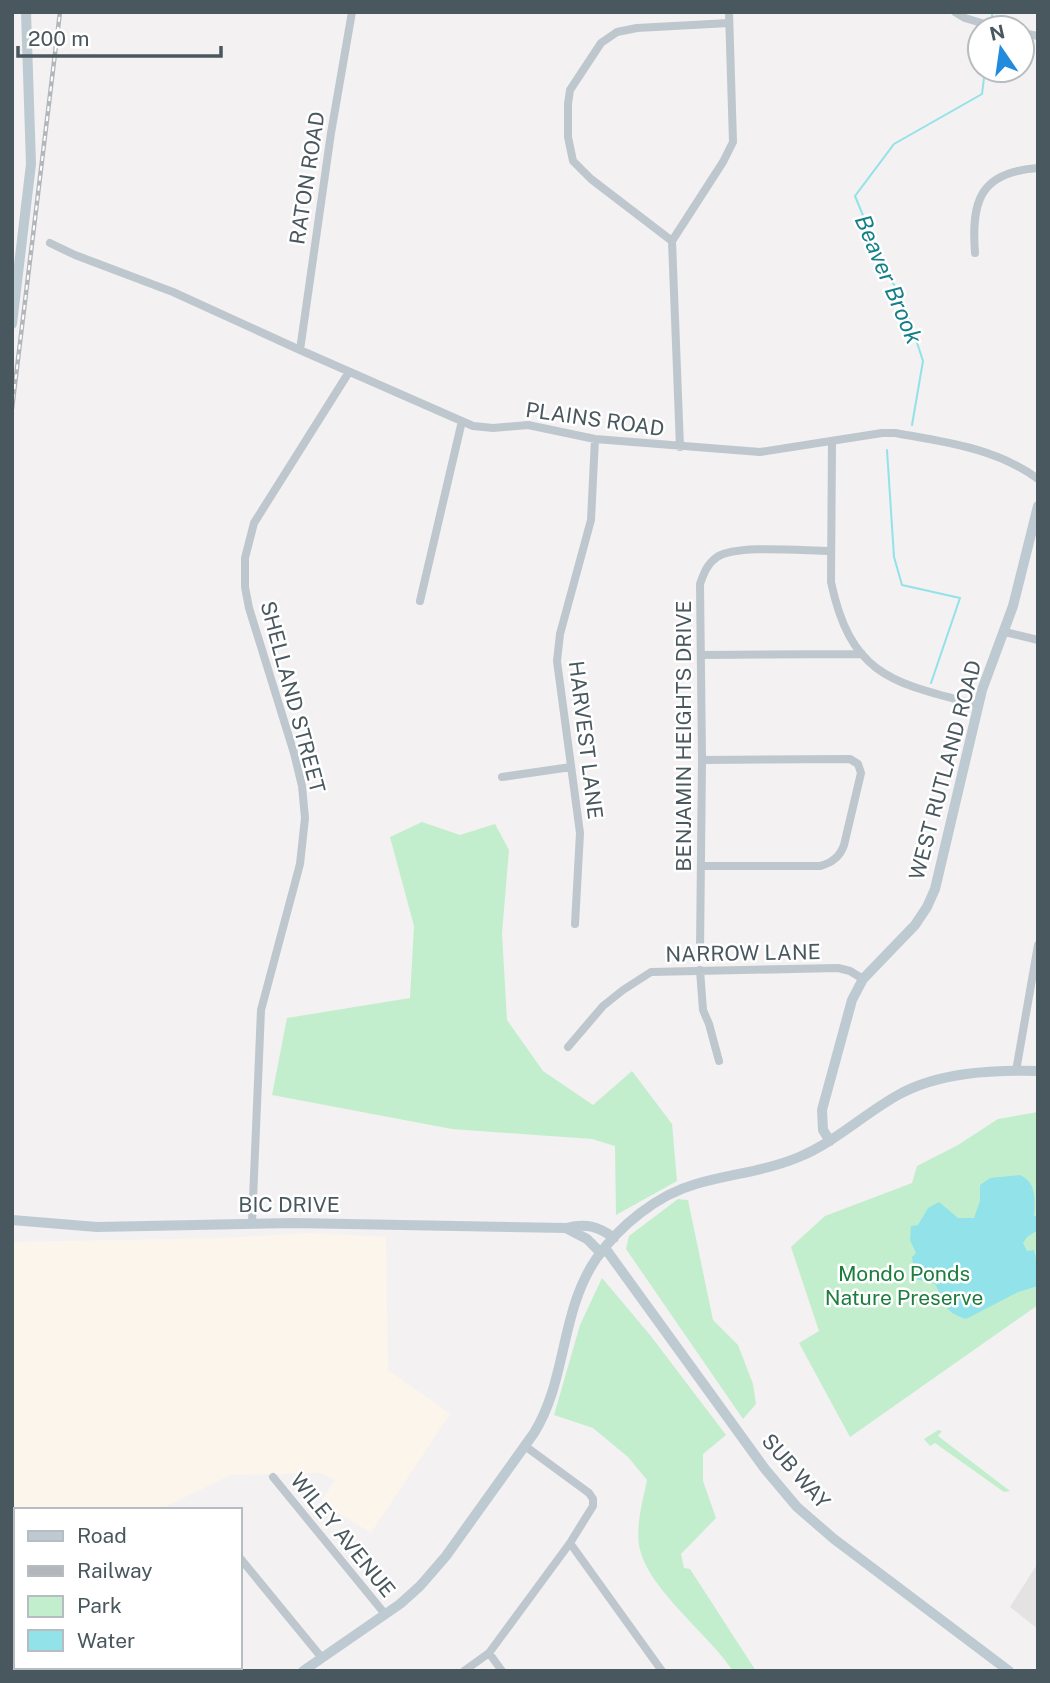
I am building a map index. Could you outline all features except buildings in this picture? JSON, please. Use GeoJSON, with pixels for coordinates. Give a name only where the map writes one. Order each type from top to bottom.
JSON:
{"type":"FeatureCollection","features":[{"type":"Feature","properties":{"kind":"main road"},"geometry":{"type":"LineString","coordinates":[[12,324],[31,164],[26,12]]}},
{"type":"Feature","properties":{"kind":"main road","name":"WEST RUTLAND ROAD"},"geometry":{"type":"LineString","coordinates":[[830,1141],[822,1127],[823,1104],[852,1000],[863,979],[915,925],[931,899],[978,705],[1013,606],[1038,506]]}},
{"type":"Feature","properties":{"kind":"main road"},"geometry":{"type":"LineString","coordinates":[[303,1671],[409,1597],[438,1567],[546,1414],[571,1312],[583,1282],[603,1250],[645,1210],[679,1189],[780,1164],[810,1152],[918,1085],[964,1075],[1038,1071]]}},
{"type":"Feature","properties":{"kind":"main road","name":"BIC DRIVE"},"geometry":{"type":"LineString","coordinates":[[12,1220],[97,1227],[252,1223],[566,1228],[578,1225],[595,1226],[614,1238]]}},
{"type":"Feature","properties":{"kind":"main road"},"geometry":{"type":"LineString","coordinates":[[566,1228],[603,1250]]}},
{"type":"Feature","properties":{"kind":"main road","name":"SUB WAY"},"geometry":{"type":"LineString","coordinates":[[603,1250],[765,1469],[797,1507],[834,1539],[1009,1671]]}},
{"type":"Feature","properties":{"kind":"street","name":"RATON ROAD"},"geometry":{"type":"LineString","coordinates":[[299,350],[352,12]]}},
{"type":"Feature","properties":{"kind":"street"},"geometry":{"type":"LineString","coordinates":[[680,447],[672,241],[727,156],[733,142],[729,12]]}},
{"type":"Feature","properties":{"kind":"street"},"geometry":{"type":"LineString","coordinates":[[672,241],[591,179],[573,161],[568,137],[570,90],[601,43],[617,32],[637,28],[729,23]]}},
{"type":"Feature","properties":{"kind":"street"},"geometry":{"type":"LineString","coordinates":[[975,253],[974,213],[983,191],[990,183],[1003,176],[1024,169],[1038,168]]}},
{"type":"Feature","properties":{"kind":"street","name":"PLAINS ROAD"},"geometry":{"type":"LineString","coordinates":[[50,243],[173,292],[349,372],[483,428],[528,425],[595,439],[760,452],[882,433],[921,438],[1001,457],[1038,480]]}},
{"type":"Feature","properties":{"kind":"street","name":"SHELLAND STREET"},"geometry":{"type":"LineString","coordinates":[[252,1223],[261,1010],[300,864],[305,818],[302,786],[294,753],[249,608],[245,587],[245,558],[248,540],[260,510],[349,372]]}},
{"type":"Feature","properties":{"kind":"street"},"geometry":{"type":"LineString","coordinates":[[420,601],[462,421]]}},
{"type":"Feature","properties":{"kind":"street","name":"HARVEST LANE"},"geometry":{"type":"LineString","coordinates":[[575,924],[580,832],[557,670],[557,652],[591,520],[595,439]]}},
{"type":"Feature","properties":{"kind":"street"},"geometry":{"type":"LineString","coordinates":[[832,442],[831,582],[835,603],[849,637],[876,668],[908,687],[978,705]]}},
{"type":"Feature","properties":{"kind":"street","name":"BENJAMIN HEIGHTS DRIVE"},"geometry":{"type":"LineString","coordinates":[[700,951],[700,584],[704,573],[716,558],[734,551],[831,551]]}},
{"type":"Feature","properties":{"kind":"street"},"geometry":{"type":"LineString","coordinates":[[1004,632],[1038,640]]}},
{"type":"Feature","properties":{"kind":"street"},"geometry":{"type":"LineString","coordinates":[[701,655],[862,654]]}},
{"type":"Feature","properties":{"kind":"street"},"geometry":{"type":"LineString","coordinates":[[702,760],[850,759],[858,764],[861,773],[844,845],[834,860],[820,866],[702,866]]}},
{"type":"Feature","properties":{"kind":"street"},"geometry":{"type":"LineString","coordinates":[[502,777],[570,767]]}},
{"type":"Feature","properties":{"kind":"street"},"geometry":{"type":"LineString","coordinates":[[1016,1071],[1038,945]]}},
{"type":"Feature","properties":{"kind":"street","name":"NARROW LANE"},"geometry":{"type":"LineString","coordinates":[[568,1047],[603,1006],[651,972],[838,968],[863,979]]}},
{"type":"Feature","properties":{"kind":"street"},"geometry":{"type":"LineString","coordinates":[[699,970],[703,1010],[719,1061]]}},
{"type":"Feature","properties":{"kind":"street"},"geometry":{"type":"LineString","coordinates":[[464,1671],[489,1653],[593,1509],[593,1496],[525,1446]]}},
{"type":"Feature","properties":{"kind":"street","name":"WILEY AVENUE"},"geometry":{"type":"LineString","coordinates":[[273,1477],[386,1614]]}},
{"type":"Feature","properties":{"kind":"street"},"geometry":{"type":"LineString","coordinates":[[570,1543],[662,1671]]}},
{"type":"Feature","properties":{"kind":"street"},"geometry":{"type":"LineString","coordinates":[[242,1560],[322,1658]]}},
{"type":"Feature","properties":{"kind":"street"},"geometry":{"type":"LineString","coordinates":[[489,1653],[502,1671]]}},
{"type":"Feature","properties":{"kind":"shaded area"},"geometry":{"type":"Polygon","coordinates":[[[308,1233],[386,1237],[388,1370],[450,1414],[371,1533],[321,1502],[335,1480],[321,1473],[231,1475],[162,1508],[16,1508],[12,1496],[12,1242],[223,1238],[308,1233]]]}},
{"type":"Feature","properties":{"kind":"shaded area"},"geometry":{"type":"Polygon","coordinates":[[[1038,1563],[1038,1629],[1010,1607],[1038,1563]]]}},
{"type":"Feature","properties":{"kind":"green space"},"geometry":{"type":"Polygon","coordinates":[[[422,822],[460,835],[495,824],[509,850],[502,933],[507,1020],[543,1071],[593,1105],[632,1071],[672,1124],[677,1181],[616,1215],[615,1146],[592,1139],[452,1129],[272,1095],[287,1018],[410,998],[414,926],[390,837],[422,822]]]}},
{"type":"Feature","properties":{"kind":"green space","name":"Mondo Ponds Nature Preserve"},"geometry":{"type":"Polygon","coordinates":[[[1038,1112],[1038,1305],[850,1437],[799,1343],[819,1331],[791,1247],[825,1216],[912,1183],[917,1166],[958,1145],[998,1119],[1038,1112]]]}},
{"type":"Feature","properties":{"kind":"green space"},"geometry":{"type":"Polygon","coordinates":[[[678,1199],[688,1200],[713,1320],[738,1345],[753,1384],[756,1404],[743,1419],[626,1249],[629,1236],[678,1199]]]}},
{"type":"Feature","properties":{"kind":"green space"},"geometry":{"type":"Polygon","coordinates":[[[602,1278],[650,1335],[726,1435],[703,1454],[703,1481],[716,1518],[681,1554],[684,1568],[690,1569],[756,1671],[733,1671],[653,1578],[644,1561],[638,1537],[647,1480],[628,1457],[593,1428],[554,1415],[580,1325],[602,1278]]]}},
{"type":"Feature","properties":{"kind":"green space"},"geometry":{"type":"Polygon","coordinates":[[[938,1430],[942,1431],[938,1436],[1010,1491],[1004,1492],[935,1443],[930,1446],[924,1439],[938,1430]]]}},
{"type":"Feature","properties":{"kind":"water"},"geometry":{"type":"Polygon","coordinates":[[[1020,1175],[1030,1182],[1034,1198],[1034,1216],[1038,1216],[1038,1230],[1023,1243],[1027,1251],[1034,1250],[1038,1286],[1018,1292],[966,1319],[958,1316],[946,1306],[935,1284],[916,1279],[910,1269],[912,1257],[916,1253],[910,1240],[911,1226],[918,1225],[928,1208],[939,1202],[958,1218],[974,1218],[980,1201],[980,1185],[990,1178],[1020,1175]]]}},
{"type":"Feature","properties":{"kind":"waterway","name":"Beaver Brook"},"geometry":{"type":"LineString","coordinates":[[912,425],[923,361],[902,297],[887,274],[855,196],[894,144],[982,94],[983,84]]}},
{"type":"Feature","properties":{"kind":"waterway","name":"Beaver Brook"},"geometry":{"type":"LineString","coordinates":[[887,450],[894,557],[902,585],[960,598],[931,683]]}},
{"type":"Feature","properties":{"kind":"railway"},"geometry":{"type":"LineString","coordinates":[[12,409],[60,12]]}}]}
